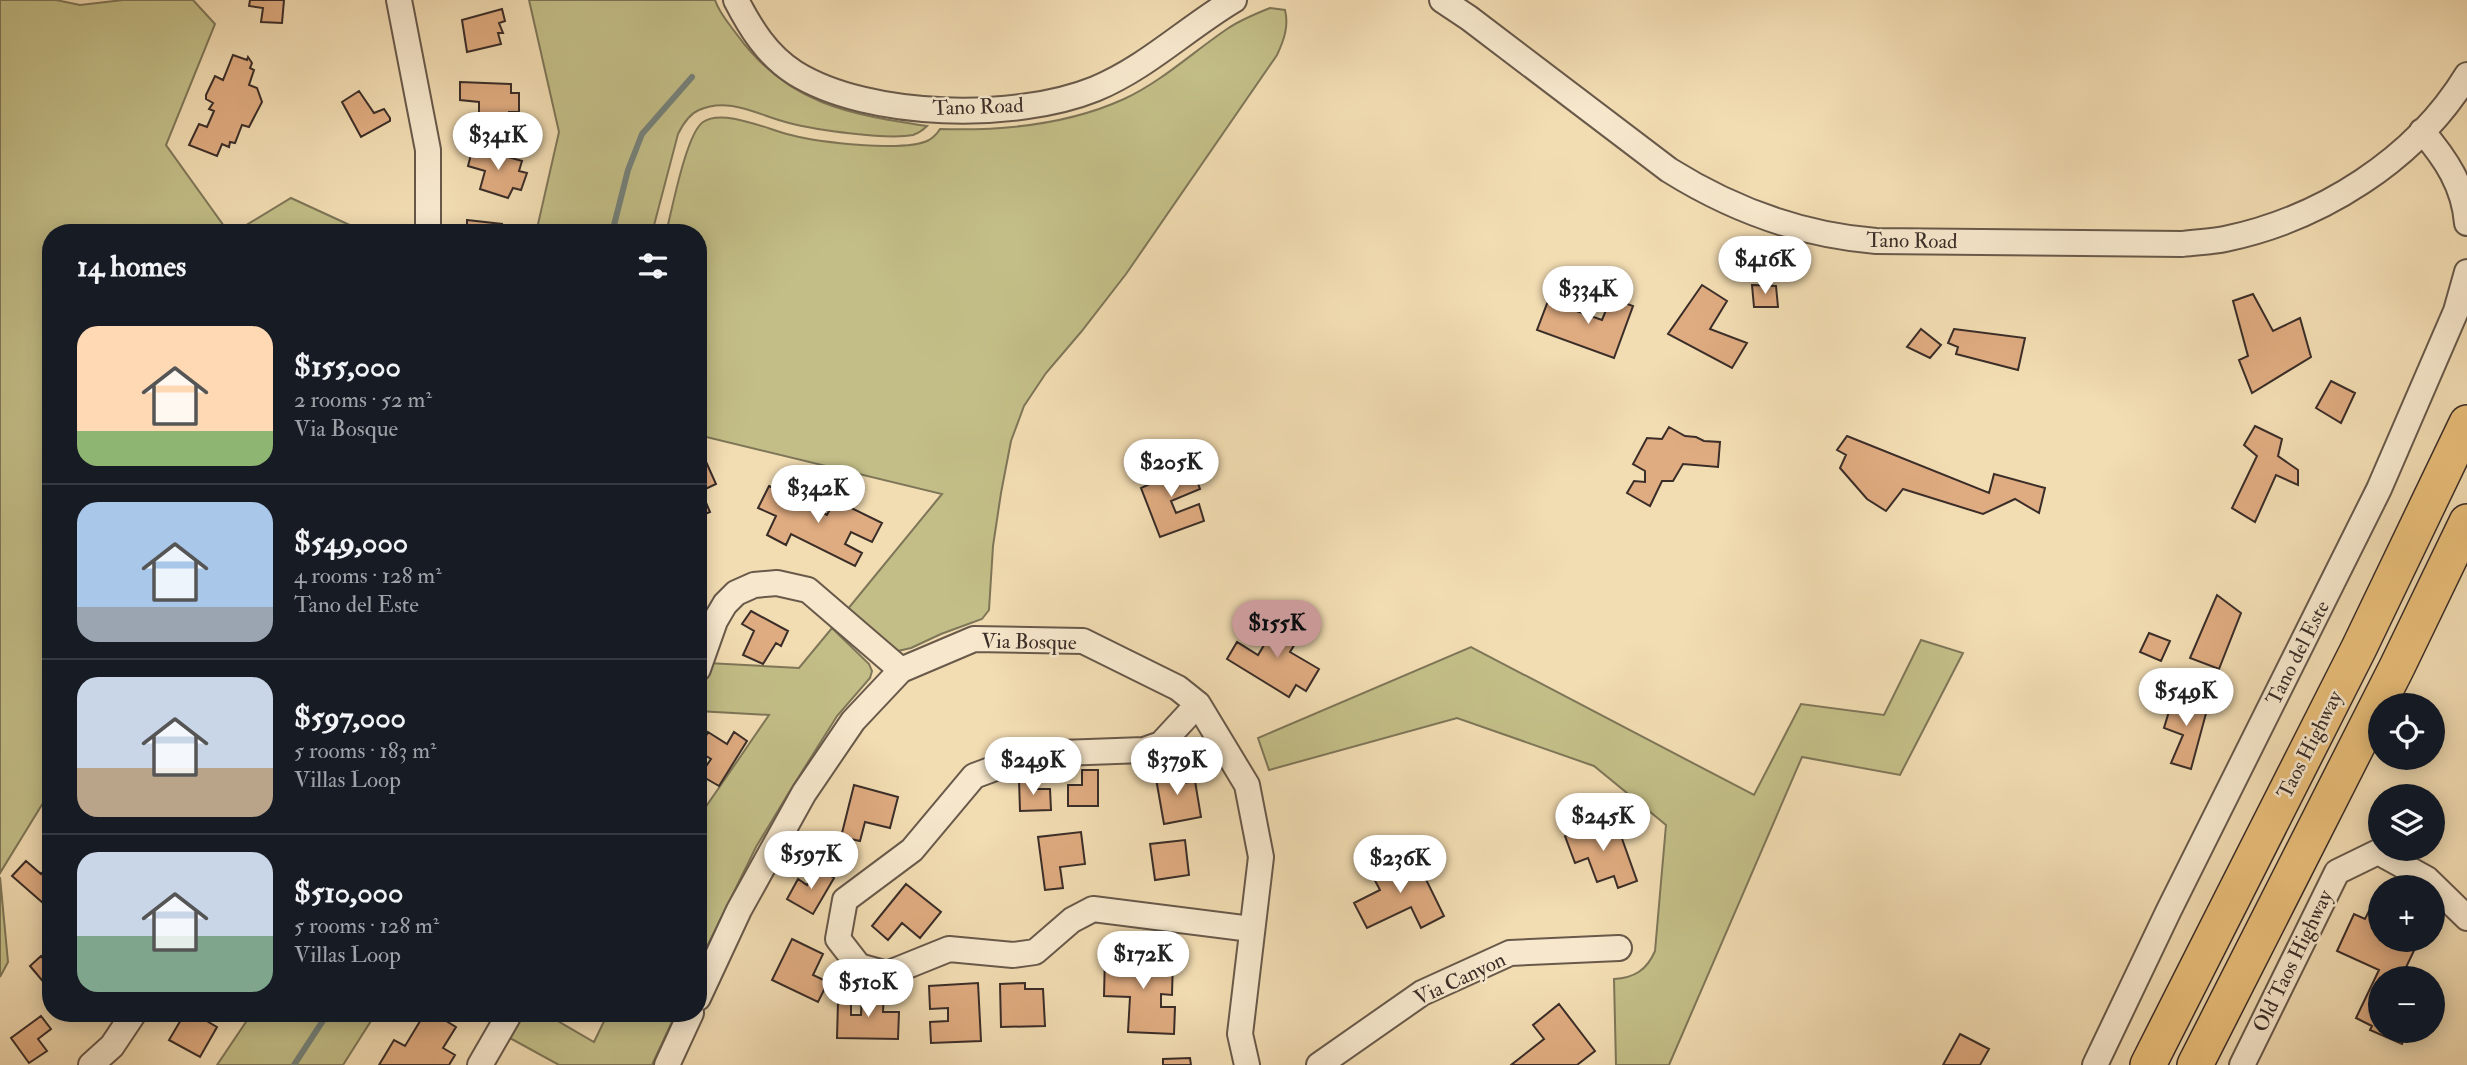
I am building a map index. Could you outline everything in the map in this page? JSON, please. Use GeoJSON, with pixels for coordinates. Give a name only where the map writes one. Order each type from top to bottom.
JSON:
{"type":"FeatureCollection","features":[{"type":"Feature","properties":{"kind":"highway","name":"Taos Highway"},"geometry":{"type":"LineString","coordinates":[[2148,1065],[2359,649],[2467,424]]}},
{"type":"Feature","properties":{"kind":"highway","name":"Taos Highway"},"geometry":{"type":"LineString","coordinates":[[2195,1065],[2398,667],[2467,522]]}},
{"type":"Feature","properties":{"kind":"street"},"geometry":{"type":"LineString","coordinates":[[399,0],[428,150],[428,224]]}},
{"type":"Feature","properties":{"kind":"street","name":"Tano Road"},"geometry":{"type":"LineString","coordinates":[[736,0],[758,40],[784,64],[814,83],[857,98],[938,111],[1042,104],[1095,89],[1139,64],[1234,0]]}},
{"type":"Feature","properties":{"kind":"street","name":"Tano Road"},"geometry":{"type":"LineString","coordinates":[[1441,0],[1469,18],[1670,170],[1697,187],[1775,221],[1850,239],[2182,244],[2223,240],[2296,217],[2334,199],[2370,177],[2422,131],[2456,93],[2467,75]]}},
{"type":"Feature","properties":{"kind":"street"},"geometry":{"type":"LineString","coordinates":[[2422,131],[2450,167],[2462,197],[2467,223]]}},
{"type":"Feature","properties":{"kind":"street","name":"Tano del Este"},"geometry":{"type":"LineString","coordinates":[[2095,1065],[2169,910],[2379,489],[2456,311],[2467,272]]}},
{"type":"Feature","properties":{"kind":"street"},"geometry":{"type":"LineString","coordinates":[[707,644],[725,604],[737,593],[754,585],[777,583],[808,590],[901,670]]}},
{"type":"Feature","properties":{"kind":"street","name":"Via Bosque"},"geometry":{"type":"LineString","coordinates":[[707,979],[739,910],[804,793],[853,721],[901,670],[974,639],[1083,641],[1178,688],[1198,704],[1247,785],[1261,857],[1240,1034],[1247,1065]]}},
{"type":"Feature","properties":{"kind":"street"},"geometry":{"type":"LineString","coordinates":[[1198,704],[1161,744],[1144,750],[1033,754],[974,776],[912,850],[845,900],[838,939],[859,966],[887,974],[948,949],[1013,955],[1035,952],[1072,920],[1093,909],[1251,929]]}},
{"type":"Feature","properties":{"kind":"street","name":"Old Taos Highway"},"geometry":{"type":"LineString","coordinates":[[2242,1065],[2337,872],[2378,852],[2427,878],[2467,918]]}},
{"type":"Feature","properties":{"kind":"street","name":"Via Canyon"},"geometry":{"type":"LineString","coordinates":[[1320,1065],[1422,993],[1510,953],[1619,948]]}},
{"type":"Feature","properties":{"kind":"street"},"geometry":{"type":"LineString","coordinates":[[91,1065],[112,1046],[128,1022]]}},
{"type":"Feature","properties":{"kind":"street"},"geometry":{"type":"LineString","coordinates":[[480,1065],[505,1022]]}},
{"type":"Feature","properties":{"kind":"street"},"geometry":{"type":"LineString","coordinates":[[667,1065],[687,1022]]}},
{"type":"Feature","properties":{"kind":"shaded area"},"geometry":{"type":"Polygon","coordinates":[[[0,0],[56,0],[80,5],[123,0],[193,0],[215,24],[166,145],[223,224],[42,224],[42,805],[0,873],[0,0]]]}},
{"type":"Feature","properties":{"kind":"shaded area"},"geometry":{"type":"Polygon","coordinates":[[[529,0],[715,0],[725,19],[757,59],[799,91],[846,110],[927,126],[913,135],[869,135],[801,126],[733,106],[710,106],[692,114],[678,134],[654,224],[538,224],[559,132],[529,0]]]}},
{"type":"Feature","properties":{"kind":"shaded area"},"geometry":{"type":"Polygon","coordinates":[[[1270,8],[1285,10],[1285,33],[1277,55],[1126,274],[1046,373],[1024,406],[1011,441],[1001,493],[993,546],[989,610],[982,619],[911,648],[898,651],[886,647],[847,610],[942,494],[707,437],[707,224],[668,224],[685,156],[697,129],[703,122],[722,117],[821,141],[901,146],[929,140],[940,129],[987,129],[1057,120],[1102,108],[1138,92],[1248,17],[1270,8]]]}},
{"type":"Feature","properties":{"kind":"shaded area"},"geometry":{"type":"Polygon","coordinates":[[[291,198],[347,224],[248,224],[291,198]]]}},
{"type":"Feature","properties":{"kind":"shaded area"},"geometry":{"type":"Polygon","coordinates":[[[832,628],[869,664],[872,671],[870,678],[837,716],[756,847],[707,947],[707,805],[769,715],[707,712],[708,663],[799,668],[832,628]]]}},
{"type":"Feature","properties":{"kind":"shaded area"},"geometry":{"type":"Polygon","coordinates":[[[1921,640],[1963,653],[1900,775],[1802,757],[1669,1065],[1616,1065],[1614,979],[1639,972],[1655,951],[1666,825],[1594,766],[1457,718],[1269,770],[1258,738],[1471,647],[1754,795],[1801,704],[1884,715],[1921,640]]]}},
{"type":"Feature","properties":{"kind":"shaded area"},"geometry":{"type":"Polygon","coordinates":[[[0,877],[8,962],[0,977],[0,877]]]}},
{"type":"Feature","properties":{"kind":"shaded area"},"geometry":{"type":"Polygon","coordinates":[[[246,1022],[370,1022],[343,1065],[217,1065],[246,1022]]]}},
{"type":"Feature","properties":{"kind":"shaded area"},"geometry":{"type":"Polygon","coordinates":[[[517,1022],[560,1022],[594,1042],[604,1022],[672,1022],[652,1065],[559,1065],[508,1037],[517,1022]]]}},
{"type":"Feature","properties":{"kind":"building"},"geometry":{"type":"Polygon","coordinates":[[[250,0],[284,0],[282,23],[261,22],[263,8],[249,6],[250,0]]]}},
{"type":"Feature","properties":{"kind":"building"},"geometry":{"type":"Polygon","coordinates":[[[502,9],[505,21],[499,23],[503,33],[498,33],[501,44],[467,52],[462,20],[502,9]]]}},
{"type":"Feature","properties":{"kind":"building"},"geometry":{"type":"Polygon","coordinates":[[[233,55],[247,60],[248,57],[252,63],[250,68],[254,70],[249,85],[257,88],[262,102],[249,127],[242,125],[235,143],[230,142],[229,147],[222,144],[217,156],[189,145],[199,124],[207,127],[214,111],[209,109],[213,103],[206,99],[206,95],[215,76],[223,80],[233,55]]]}},
{"type":"Feature","properties":{"kind":"building"},"geometry":{"type":"Polygon","coordinates":[[[460,82],[511,84],[511,93],[519,93],[519,112],[509,112],[507,122],[479,121],[479,102],[460,100],[460,82]]]}},
{"type":"Feature","properties":{"kind":"building"},"geometry":{"type":"Polygon","coordinates":[[[359,91],[374,113],[384,109],[390,118],[390,121],[361,137],[342,102],[359,91]]]}},
{"type":"Feature","properties":{"kind":"building"},"geometry":{"type":"Polygon","coordinates":[[[473,147],[522,161],[519,171],[527,173],[521,190],[513,188],[508,198],[480,189],[485,171],[468,166],[473,147]]]}},
{"type":"Feature","properties":{"kind":"building"},"geometry":{"type":"Polygon","coordinates":[[[467,220],[502,224],[467,224],[467,220]]]}},
{"type":"Feature","properties":{"kind":"building"},"geometry":{"type":"Polygon","coordinates":[[[1702,285],[1727,301],[1710,329],[1747,343],[1732,368],[1668,334],[1702,285]]]}},
{"type":"Feature","properties":{"kind":"building"},"geometry":{"type":"Polygon","coordinates":[[[1752,285],[1776,286],[1778,307],[1754,307],[1752,285]]]}},
{"type":"Feature","properties":{"kind":"building"},"geometry":{"type":"Polygon","coordinates":[[[2253,294],[2273,331],[2300,318],[2311,357],[2252,393],[2239,360],[2248,356],[2233,301],[2253,294]]]}},
{"type":"Feature","properties":{"kind":"building"},"geometry":{"type":"Polygon","coordinates":[[[1611,298],[1633,306],[1614,358],[1537,330],[1548,301],[1602,320],[1611,298]]]}},
{"type":"Feature","properties":{"kind":"building"},"geometry":{"type":"Polygon","coordinates":[[[1921,329],[1941,345],[1930,358],[1907,347],[1921,329]]]}},
{"type":"Feature","properties":{"kind":"building"},"geometry":{"type":"Polygon","coordinates":[[[1954,329],[2025,338],[2018,370],[1956,354],[1958,347],[1948,343],[1954,329]]]}},
{"type":"Feature","properties":{"kind":"building"},"geometry":{"type":"Polygon","coordinates":[[[2331,381],[2355,393],[2341,423],[2316,408],[2331,381]]]}},
{"type":"Feature","properties":{"kind":"building"},"geometry":{"type":"Polygon","coordinates":[[[2255,426],[2282,439],[2278,456],[2298,470],[2298,485],[2276,475],[2255,522],[2232,508],[2257,456],[2244,445],[2255,426]]]}},
{"type":"Feature","properties":{"kind":"building"},"geometry":{"type":"Polygon","coordinates":[[[1669,427],[1685,436],[1720,442],[1718,467],[1683,464],[1673,481],[1662,481],[1650,506],[1627,493],[1634,481],[1645,482],[1645,471],[1633,464],[1647,438],[1662,439],[1669,427]]]}},
{"type":"Feature","properties":{"kind":"building"},"geometry":{"type":"Polygon","coordinates":[[[1847,436],[1989,493],[1994,474],[2045,488],[2039,513],[2015,499],[1983,514],[1903,489],[1886,511],[1867,499],[1840,468],[1846,455],[1837,450],[1847,436]]]}},
{"type":"Feature","properties":{"kind":"building"},"geometry":{"type":"Polygon","coordinates":[[[1171,463],[1174,475],[1193,469],[1200,489],[1171,501],[1176,513],[1199,504],[1204,521],[1160,537],[1141,488],[1150,484],[1148,466],[1171,463]]]}},
{"type":"Feature","properties":{"kind":"building"},"geometry":{"type":"Polygon","coordinates":[[[707,464],[716,484],[707,488],[707,464]]]}},
{"type":"Feature","properties":{"kind":"building"},"geometry":{"type":"Polygon","coordinates":[[[769,486],[827,515],[835,500],[882,523],[872,542],[851,532],[845,544],[862,553],[855,566],[791,534],[786,545],[767,535],[776,516],[758,508],[769,486]]]}},
{"type":"Feature","properties":{"kind":"building"},"geometry":{"type":"Polygon","coordinates":[[[2217,595],[2241,613],[2219,669],[2190,658],[2217,595]]]}},
{"type":"Feature","properties":{"kind":"building"},"geometry":{"type":"Polygon","coordinates":[[[751,611],[788,631],[781,646],[776,643],[763,664],[743,655],[754,631],[742,624],[751,611]]]}},
{"type":"Feature","properties":{"kind":"building"},"geometry":{"type":"Polygon","coordinates":[[[1281,617],[1303,631],[1290,652],[1319,669],[1306,691],[1296,685],[1289,697],[1227,659],[1237,642],[1258,655],[1281,617]]]}},
{"type":"Feature","properties":{"kind":"building"},"geometry":{"type":"Polygon","coordinates":[[[2149,633],[2170,641],[2161,661],[2140,652],[2149,633]]]}},
{"type":"Feature","properties":{"kind":"building"},"geometry":{"type":"Polygon","coordinates":[[[2174,695],[2208,706],[2191,769],[2171,763],[2183,735],[2164,728],[2174,695]]]}},
{"type":"Feature","properties":{"kind":"building"},"geometry":{"type":"Polygon","coordinates":[[[708,732],[727,744],[734,732],[747,741],[719,786],[707,779],[707,765],[711,759],[707,757],[708,732]]]}},
{"type":"Feature","properties":{"kind":"building"},"geometry":{"type":"Polygon","coordinates":[[[1181,768],[1183,783],[1195,781],[1201,817],[1164,824],[1155,773],[1181,768]]]}},
{"type":"Feature","properties":{"kind":"building"},"geometry":{"type":"Polygon","coordinates":[[[1082,770],[1098,770],[1098,806],[1068,806],[1068,785],[1082,785],[1082,770]]]}},
{"type":"Feature","properties":{"kind":"building"},"geometry":{"type":"Polygon","coordinates":[[[1034,778],[1034,789],[1050,789],[1051,810],[1020,811],[1019,779],[1034,778]]]}},
{"type":"Feature","properties":{"kind":"building"},"geometry":{"type":"Polygon","coordinates":[[[854,785],[898,797],[890,828],[865,822],[860,841],[841,837],[854,785]]]}},
{"type":"Feature","properties":{"kind":"building"},"geometry":{"type":"Polygon","coordinates":[[[1615,819],[1637,881],[1618,888],[1614,876],[1597,882],[1588,858],[1575,863],[1565,836],[1615,819]]]}},
{"type":"Feature","properties":{"kind":"building"},"geometry":{"type":"Polygon","coordinates":[[[1081,832],[1085,864],[1060,867],[1063,888],[1045,890],[1038,837],[1081,832]]]}},
{"type":"Feature","properties":{"kind":"building"},"geometry":{"type":"Polygon","coordinates":[[[1185,840],[1189,875],[1155,880],[1150,844],[1185,840]]]}},
{"type":"Feature","properties":{"kind":"building"},"geometry":{"type":"Polygon","coordinates":[[[1414,855],[1444,916],[1421,928],[1411,907],[1367,928],[1354,903],[1380,890],[1372,875],[1414,855]]]}},
{"type":"Feature","properties":{"kind":"building"},"geometry":{"type":"Polygon","coordinates":[[[26,861],[42,873],[42,902],[12,876],[26,861]]]}},
{"type":"Feature","properties":{"kind":"building"},"geometry":{"type":"Polygon","coordinates":[[[818,868],[834,878],[813,914],[787,899],[798,879],[807,885],[818,868]]]}},
{"type":"Feature","properties":{"kind":"building"},"geometry":{"type":"Polygon","coordinates":[[[906,884],[941,912],[920,938],[902,923],[888,940],[872,926],[906,884]]]}},
{"type":"Feature","properties":{"kind":"building"},"geometry":{"type":"Polygon","coordinates":[[[2368,913],[2368,952],[2413,952],[2407,966],[2370,966],[2337,951],[2354,914],[2365,919],[2368,913]]]}},
{"type":"Feature","properties":{"kind":"building"},"geometry":{"type":"Polygon","coordinates":[[[792,939],[823,954],[813,975],[828,982],[818,1002],[772,980],[792,939]]]}},
{"type":"Feature","properties":{"kind":"building"},"geometry":{"type":"Polygon","coordinates":[[[41,956],[42,980],[30,966],[41,956]]]}},
{"type":"Feature","properties":{"kind":"building"},"geometry":{"type":"Polygon","coordinates":[[[1105,956],[1173,958],[1172,995],[1161,994],[1161,1007],[1175,1007],[1174,1034],[1128,1032],[1130,997],[1104,996],[1105,956]]]}},
{"type":"Feature","properties":{"kind":"building"},"geometry":{"type":"Polygon","coordinates":[[[978,983],[981,1041],[931,1043],[930,1022],[948,1021],[948,1008],[930,1009],[929,986],[978,983]]]}},
{"type":"Feature","properties":{"kind":"building"},"geometry":{"type":"Polygon","coordinates":[[[1025,983],[1025,989],[1043,989],[1045,1026],[1001,1027],[1000,984],[1025,983]]]}},
{"type":"Feature","properties":{"kind":"building"},"geometry":{"type":"Polygon","coordinates":[[[862,991],[884,992],[883,1012],[899,1012],[898,1039],[837,1038],[838,1002],[851,1003],[851,1015],[861,1015],[862,991]]]}},
{"type":"Feature","properties":{"kind":"building"},"geometry":{"type":"Polygon","coordinates":[[[2368,993],[2368,1024],[2356,1018],[2368,993]]]}},
{"type":"Feature","properties":{"kind":"building"},"geometry":{"type":"Polygon","coordinates":[[[1559,1004],[1595,1051],[1577,1065],[1511,1065],[1544,1039],[1533,1025],[1559,1004]]]}},
{"type":"Feature","properties":{"kind":"building"},"geometry":{"type":"Polygon","coordinates":[[[41,1016],[42,1022],[46,1022],[51,1029],[38,1039],[47,1051],[29,1063],[11,1038],[41,1016]]]}},
{"type":"Feature","properties":{"kind":"building"},"geometry":{"type":"Polygon","coordinates":[[[180,1022],[208,1022],[217,1027],[200,1057],[169,1040],[180,1022]]]}},
{"type":"Feature","properties":{"kind":"building"},"geometry":{"type":"Polygon","coordinates":[[[420,1022],[448,1022],[456,1027],[443,1048],[455,1055],[449,1065],[379,1065],[394,1040],[405,1046],[420,1022]]]}},
{"type":"Feature","properties":{"kind":"building"},"geometry":{"type":"Polygon","coordinates":[[[1960,1034],[1989,1049],[1980,1065],[1943,1065],[1960,1034]]]}},
{"type":"Feature","properties":{"kind":"building"},"geometry":{"type":"Polygon","coordinates":[[[1190,1058],[1191,1065],[1163,1065],[1163,1059],[1190,1058]]]}},
{"type":"Feature","properties":{"kind":"waterway"},"geometry":{"type":"LineString","coordinates":[[614,224],[628,170],[642,134],[692,77]]}},
{"type":"Feature","properties":{"kind":"waterway"},"geometry":{"type":"LineString","coordinates":[[294,1065],[322,1022]]}}]}
